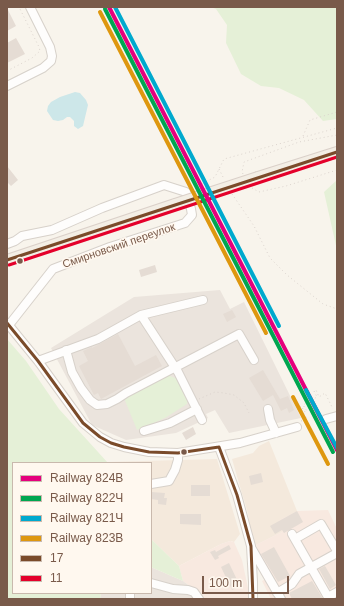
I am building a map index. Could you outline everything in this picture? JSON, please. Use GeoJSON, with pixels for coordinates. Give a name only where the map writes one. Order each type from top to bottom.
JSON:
{"type":"FeatureCollection","features":[{"type":"Feature","properties":{"kind":"main road"},"geometry":{"type":"LineString","coordinates":[[7,260],[337,152]]}},
{"type":"Feature","properties":{"kind":"street"},"geometry":{"type":"LineString","coordinates":[[7,86],[43,68],[51,61],[52,56],[50,47],[30,7]]}},
{"type":"Feature","properties":{"kind":"street"},"geometry":{"type":"LineString","coordinates":[[7,244],[22,236],[52,230],[102,208],[164,185],[186,192]]}},
{"type":"Feature","properties":{"kind":"street","name":"Смирновский переулок"},"geometry":{"type":"LineString","coordinates":[[8,324],[53,269],[110,247],[185,223],[192,215],[192,208],[186,192]]}},
{"type":"Feature","properties":{"kind":"street"},"geometry":{"type":"LineString","coordinates":[[38,361],[98,339],[141,315],[203,300]]}},
{"type":"Feature","properties":{"kind":"street"},"geometry":{"type":"LineString","coordinates":[[141,315],[174,367],[202,420]]}},
{"type":"Feature","properties":{"kind":"street"},"geometry":{"type":"LineString","coordinates":[[8,324],[38,361],[83,423],[100,437],[111,443],[138,451],[178,453],[240,443],[276,433],[298,424]]}},
{"type":"Feature","properties":{"kind":"street"},"geometry":{"type":"LineString","coordinates":[[66,350],[69,363],[81,388],[90,400],[97,405],[107,404],[118,399],[126,393],[174,367],[239,334],[254,360]]}},
{"type":"Feature","properties":{"kind":"street"},"geometry":{"type":"LineString","coordinates":[[144,432],[170,423],[195,406]]}},
{"type":"Feature","properties":{"kind":"street"},"geometry":{"type":"LineString","coordinates":[[268,410],[270,420],[276,433]]}},
{"type":"Feature","properties":{"kind":"street"},"geometry":{"type":"LineString","coordinates":[[326,419],[336,414]]}},
{"type":"Feature","properties":{"kind":"street"},"geometry":{"type":"LineString","coordinates":[[219,447],[237,495],[251,546],[253,599]]}},
{"type":"Feature","properties":{"kind":"street"},"geometry":{"type":"LineString","coordinates":[[152,484],[169,482],[175,470],[178,453]]}},
{"type":"Feature","properties":{"kind":"street"},"geometry":{"type":"LineString","coordinates":[[251,546],[279,596],[292,584],[299,574],[312,567],[337,552],[321,524],[294,536],[312,567],[328,597],[337,592]]}},
{"type":"Feature","properties":{"kind":"street"},"geometry":{"type":"LineString","coordinates":[[152,583],[173,589],[194,592],[199,599]]}},
{"type":"Feature","properties":{"kind":"path"},"geometry":{"type":"LineString","coordinates":[[7,71],[32,58],[40,50],[40,47],[19,7]]}},
{"type":"Feature","properties":{"kind":"path"},"geometry":{"type":"LineString","coordinates":[[303,136],[310,120],[337,112]]}},
{"type":"Feature","properties":{"kind":"path"},"geometry":{"type":"LineString","coordinates":[[186,192],[215,177],[224,159],[303,136],[337,128]]}},
{"type":"Feature","properties":{"kind":"path"},"geometry":{"type":"LineString","coordinates":[[219,169],[225,182]]}},
{"type":"Feature","properties":{"kind":"path"},"geometry":{"type":"LineString","coordinates":[[232,195],[254,226],[270,258],[287,275],[323,304],[337,309]]}},
{"type":"Feature","properties":{"kind":"path"},"geometry":{"type":"LineString","coordinates":[[298,424],[307,419],[300,407],[301,406],[305,412],[307,411],[303,405],[317,397],[314,391],[316,390],[319,397],[325,393],[336,414]]}},
{"type":"Feature","properties":{"kind":"path"},"geometry":{"type":"LineString","coordinates":[[195,406],[215,392],[224,393],[234,395],[244,403],[249,413]]}},
{"type":"Feature","properties":{"kind":"shaded area"},"geometry":{"type":"Polygon","coordinates":[[[220,290],[230,309],[244,302],[301,418],[229,433],[215,410],[206,414],[208,418],[176,433],[126,440],[92,425],[51,348],[134,297],[220,290]]]}},
{"type":"Feature","properties":{"kind":"shaded area"},"geometry":{"type":"Polygon","coordinates":[[[269,441],[297,511],[282,532],[256,545],[252,537],[248,514],[232,459],[253,453],[259,446],[269,441]]]}},
{"type":"Feature","properties":{"kind":"shaded area"},"geometry":{"type":"Polygon","coordinates":[[[217,459],[240,534],[234,542],[230,541],[221,544],[179,566],[152,540],[152,462],[107,462],[217,459]]]}},
{"type":"Feature","properties":{"kind":"shaded area"},"geometry":{"type":"Polygon","coordinates":[[[328,510],[337,529],[337,599],[271,599],[262,581],[269,577],[256,545],[282,532],[278,521],[297,511],[328,510]]]}},
{"type":"Feature","properties":{"kind":"shaded area"},"geometry":{"type":"Polygon","coordinates":[[[230,541],[234,542],[242,560],[248,588],[248,599],[201,599],[198,592],[183,581],[179,566],[221,544],[230,541]]]}},
{"type":"Feature","properties":{"kind":"shaded area"},"geometry":{"type":"Polygon","coordinates":[[[152,567],[183,581],[198,592],[201,599],[100,599],[101,594],[152,594],[152,567]]]}},
{"type":"Feature","properties":{"kind":"green space"},"geometry":{"type":"Polygon","coordinates":[[[211,7],[337,7],[337,119],[323,121],[304,100],[279,88],[261,86],[241,74],[226,43],[227,25],[216,9],[211,7]]]}},
{"type":"Feature","properties":{"kind":"green space"},"geometry":{"type":"Polygon","coordinates":[[[337,180],[337,250],[324,192],[337,180]]]}},
{"type":"Feature","properties":{"kind":"green space"},"geometry":{"type":"Polygon","coordinates":[[[7,339],[26,361],[59,409],[107,462],[12,462],[12,594],[101,594],[100,599],[7,599],[7,339]]]}},
{"type":"Feature","properties":{"kind":"green space"},"geometry":{"type":"Polygon","coordinates":[[[167,375],[178,379],[188,399],[187,404],[165,418],[137,430],[124,398],[167,375]]]}},
{"type":"Feature","properties":{"kind":"green space"},"geometry":{"type":"Polygon","coordinates":[[[152,540],[179,566],[183,581],[152,567],[152,540]]]}},
{"type":"Feature","properties":{"kind":"water"},"geometry":{"type":"Polygon","coordinates":[[[75,92],[80,93],[88,105],[83,126],[78,129],[74,126],[74,121],[70,117],[58,121],[53,120],[47,111],[51,102],[75,92]]]}},
{"type":"Feature","properties":{"kind":"building"},"geometry":{"type":"Polygon","coordinates":[[[7,8],[16,26],[7,31],[7,8]]]}},
{"type":"Feature","properties":{"kind":"building"},"geometry":{"type":"Polygon","coordinates":[[[16,38],[25,54],[7,63],[7,43],[16,38]]]}},
{"type":"Feature","properties":{"kind":"building"},"geometry":{"type":"Polygon","coordinates":[[[7,166],[18,180],[11,186],[7,182],[7,166]]]}},
{"type":"Feature","properties":{"kind":"building"},"geometry":{"type":"Polygon","coordinates":[[[155,265],[157,272],[141,277],[139,270],[155,265]]]}},
{"type":"Feature","properties":{"kind":"building"},"geometry":{"type":"Polygon","coordinates":[[[232,310],[236,317],[227,322],[223,314],[232,310]]]}},
{"type":"Feature","properties":{"kind":"building"},"geometry":{"type":"Polygon","coordinates":[[[118,334],[135,366],[156,355],[162,366],[101,399],[98,393],[94,395],[79,366],[88,361],[83,351],[92,348],[118,334]]]}},
{"type":"Feature","properties":{"kind":"building"},"geometry":{"type":"Polygon","coordinates":[[[263,370],[280,399],[288,396],[294,410],[289,413],[287,408],[281,411],[273,395],[263,401],[249,378],[263,370]]]}},
{"type":"Feature","properties":{"kind":"building"},"geometry":{"type":"Polygon","coordinates":[[[193,427],[196,434],[186,440],[182,433],[193,427]]]}},
{"type":"Feature","properties":{"kind":"building"},"geometry":{"type":"Polygon","coordinates":[[[261,473],[263,482],[251,485],[249,476],[261,473]]]}},
{"type":"Feature","properties":{"kind":"building"},"geometry":{"type":"Polygon","coordinates":[[[191,485],[210,485],[210,496],[191,496],[191,485]]]}},
{"type":"Feature","properties":{"kind":"building"},"geometry":{"type":"Polygon","coordinates":[[[152,492],[165,493],[164,498],[167,498],[166,505],[158,504],[158,500],[152,499],[152,492]]]}},
{"type":"Feature","properties":{"kind":"building"},"geometry":{"type":"Polygon","coordinates":[[[297,511],[303,522],[284,533],[282,530],[275,534],[270,526],[297,511]]]}},
{"type":"Feature","properties":{"kind":"building"},"geometry":{"type":"Polygon","coordinates":[[[180,514],[201,514],[201,525],[180,524],[180,514]]]}},
{"type":"Feature","properties":{"kind":"building"},"geometry":{"type":"Polygon","coordinates":[[[229,545],[231,549],[218,556],[219,558],[215,560],[210,552],[215,550],[216,552],[229,545]]]}},
{"type":"Feature","properties":{"kind":"building"},"geometry":{"type":"Polygon","coordinates":[[[274,547],[290,576],[278,582],[261,554],[274,547]]]}},
{"type":"Feature","properties":{"kind":"building"},"geometry":{"type":"Polygon","coordinates":[[[229,563],[240,586],[232,590],[221,567],[229,563]]]}},
{"type":"Feature","properties":{"kind":"building"},"geometry":{"type":"Polygon","coordinates":[[[325,566],[336,585],[330,589],[319,569],[325,566]]]}},
{"type":"Feature","properties":{"kind":"building"},"geometry":{"type":"Polygon","coordinates":[[[312,581],[323,599],[292,599],[289,593],[312,581]]]}},
{"type":"Feature","properties":{"kind":"railway"},"geometry":{"type":"LineString","coordinates":[[105,7],[302,392]]}},
{"type":"Feature","properties":{"kind":"rail line","name":"824В"},"geometry":{"type":"LineString","coordinates":[[109,7],[337,450]]}},
{"type":"Feature","properties":{"kind":"rail line","name":"821Ч"},"geometry":{"type":"LineString","coordinates":[[115,7],[279,326]]}},
{"type":"Feature","properties":{"kind":"rail line","name":"822Ч"},"geometry":{"type":"LineString","coordinates":[[105,9],[333,452]]}},
{"type":"Feature","properties":{"kind":"rail line","name":"823В"},"geometry":{"type":"LineString","coordinates":[[100,12],[266,333]]}},
{"type":"Feature","properties":{"kind":"rail line","name":"821Ч"},"geometry":{"type":"LineString","coordinates":[[306,390],[337,448]]}},
{"type":"Feature","properties":{"kind":"rail line","name":"823В"},"geometry":{"type":"LineString","coordinates":[[293,397],[328,464]]}},
{"type":"Feature","properties":{"kind":"transit line","name":"17"},"geometry":{"type":"LineString","coordinates":[[7,260],[337,152]]}},
{"type":"Feature","properties":{"kind":"transit line","name":"11"},"geometry":{"type":"LineString","coordinates":[[9,265],[337,157]]}},
{"type":"Feature","properties":{"kind":"transit line","name":"17"},"geometry":{"type":"LineString","coordinates":[[7,323],[38,361],[83,423],[100,437],[111,443],[124,447],[149,452],[178,453],[219,447]]}},
{"type":"Feature","properties":{"kind":"transit line","name":"17"},"geometry":{"type":"LineString","coordinates":[[219,447],[237,495],[251,546],[253,599]]}}]}
